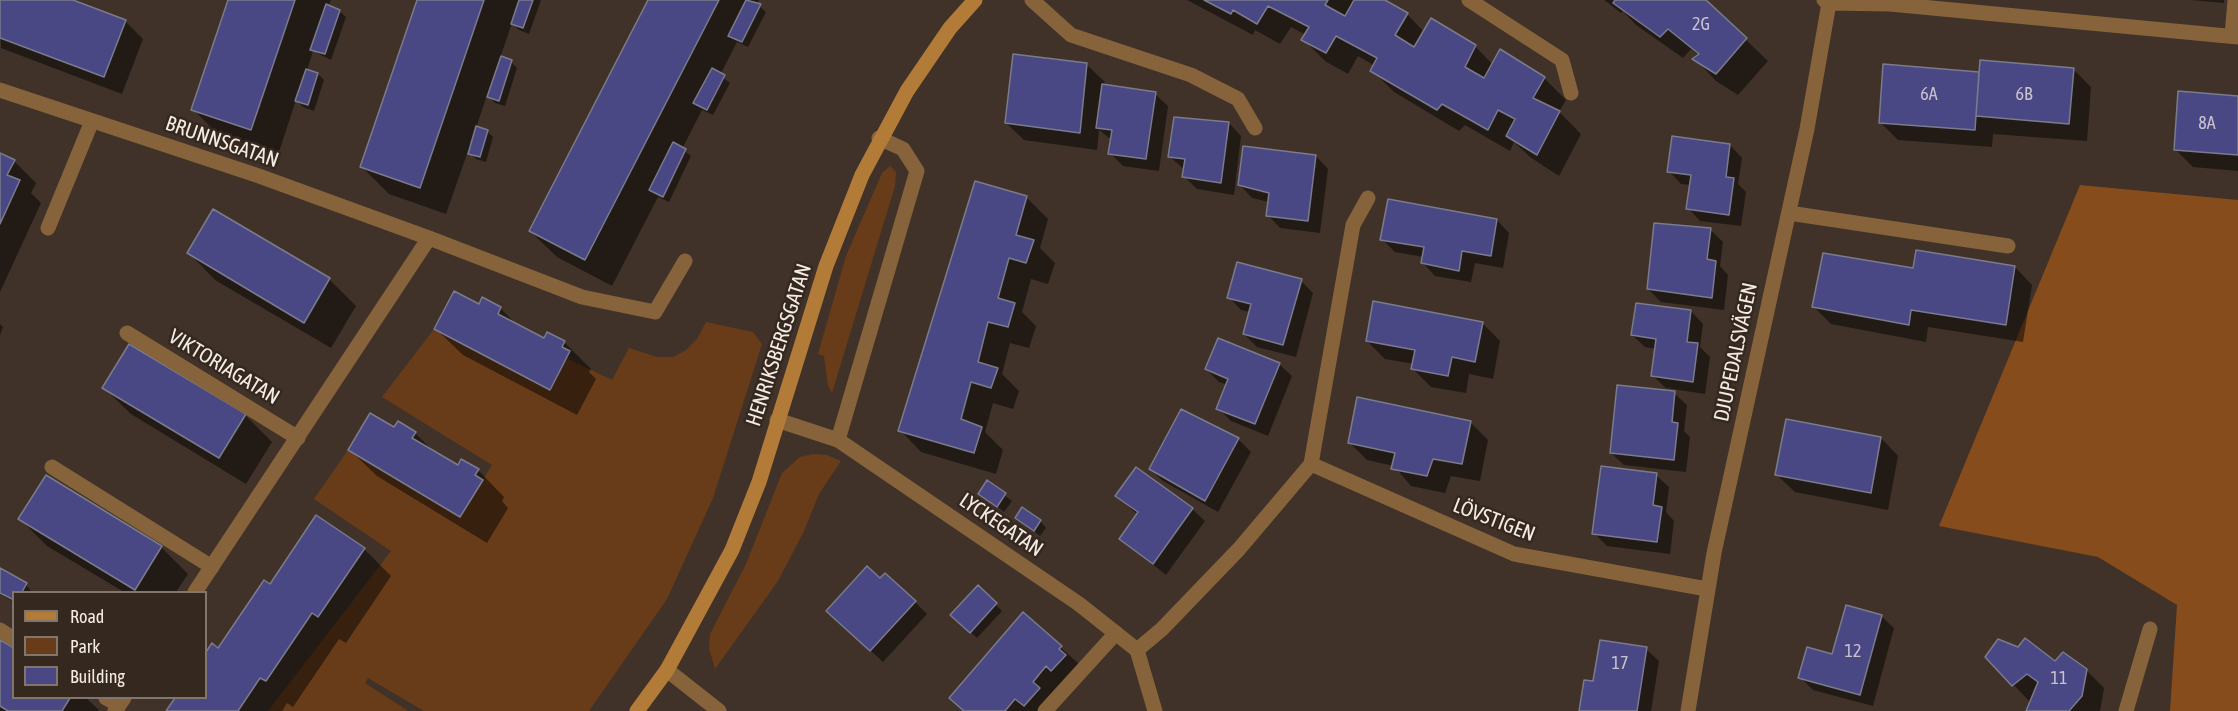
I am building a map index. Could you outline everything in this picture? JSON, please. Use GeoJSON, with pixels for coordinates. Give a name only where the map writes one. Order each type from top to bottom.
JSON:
{"type":"FeatureCollection","features":[{"type":"Feature","properties":{"kind":"main road","name":"HENRIKSBERGSGATAN"},"geometry":{"type":"LineString","coordinates":[[637,711],[667,670],[732,550],[759,482],[826,266],[879,138],[907,91],[938,46],[975,0]]}},
{"type":"Feature","properties":{"kind":"street"},"geometry":{"type":"LineString","coordinates":[[1032,0],[1071,35],[1191,75],[1238,99],[1255,128]]}},
{"type":"Feature","properties":{"kind":"street"},"geometry":{"type":"LineString","coordinates":[[1469,0],[1562,60],[1571,93]]}},
{"type":"Feature","properties":{"kind":"street"},"geometry":{"type":"LineString","coordinates":[[1827,2],[1890,4],[2235,36],[2235,0]]}},
{"type":"Feature","properties":{"kind":"street","name":"DJUPEDALSVÄGEN"},"geometry":{"type":"LineString","coordinates":[[1688,711],[1707,589],[1789,213],[1827,2]]}},
{"type":"Feature","properties":{"kind":"street","name":"BRUNNSGATAN"},"geometry":{"type":"LineString","coordinates":[[0,90],[259,176],[582,297],[655,312],[685,261]]}},
{"type":"Feature","properties":{"kind":"street"},"geometry":{"type":"LineString","coordinates":[[48,228],[92,121]]}},
{"type":"Feature","properties":{"kind":"street"},"geometry":{"type":"LineString","coordinates":[[838,440],[917,171],[903,149],[879,138]]}},
{"type":"Feature","properties":{"kind":"street"},"geometry":{"type":"LineString","coordinates":[[1155,711],[1137,650],[1162,629],[1239,549],[1311,464],[1353,225],[1368,198]]}},
{"type":"Feature","properties":{"kind":"street"},"geometry":{"type":"LineString","coordinates":[[1789,213],[2008,246]]}},
{"type":"Feature","properties":{"kind":"street"},"geometry":{"type":"LineString","coordinates":[[196,591],[429,238]]}},
{"type":"Feature","properties":{"kind":"street","name":"VIKTORIAGATAN"},"geometry":{"type":"LineString","coordinates":[[127,333],[298,438]]}},
{"type":"Feature","properties":{"kind":"street","name":"LYCKEGATAN"},"geometry":{"type":"LineString","coordinates":[[777,420],[838,440],[1079,604],[1137,650]]}},
{"type":"Feature","properties":{"kind":"street","name":"LÖVSTIGEN"},"geometry":{"type":"LineString","coordinates":[[1311,464],[1514,554],[1707,589]]}},
{"type":"Feature","properties":{"kind":"street"},"geometry":{"type":"LineString","coordinates":[[52,467],[212,567]]}},
{"type":"Feature","properties":{"kind":"street"},"geometry":{"type":"LineString","coordinates":[[2126,711],[2150,629]]}},
{"type":"Feature","properties":{"kind":"street"},"geometry":{"type":"LineString","coordinates":[[1045,711],[1116,633]]}},
{"type":"Feature","properties":{"kind":"street"},"geometry":{"type":"LineString","coordinates":[[667,670],[719,711]]}},
{"type":"Feature","properties":{"kind":"green space"},"geometry":{"type":"Polygon","coordinates":[[[890,166],[896,172],[895,186],[832,393],[828,386],[824,356],[818,354],[846,256],[882,173],[890,166]]]}},
{"type":"Feature","properties":{"kind":"green space"},"geometry":{"type":"Polygon","coordinates":[[[706,322],[753,332],[762,344],[713,498],[667,599],[589,711],[424,711],[368,678],[365,683],[408,711],[268,711],[391,551],[314,499],[348,450],[460,517],[492,465],[382,397],[434,329],[550,390],[566,358],[612,380],[629,348],[657,357],[673,357],[686,350],[697,339],[706,322]]]}},
{"type":"Feature","properties":{"kind":"green space"},"geometry":{"type":"Polygon","coordinates":[[[813,454],[827,455],[841,461],[819,494],[804,531],[778,581],[715,669],[709,648],[710,634],[746,564],[782,473],[800,457],[813,454]]]}},
{"type":"Feature","properties":{"kind":"shaded area"},"geometry":{"type":"Polygon","coordinates":[[[2080,185],[2238,200],[2238,711],[2170,711],[2177,605],[2098,557],[1939,526],[2080,185]]]}},
{"type":"Feature","properties":{"kind":"building"},"geometry":{"type":"Polygon","coordinates":[[[0,0],[73,0],[126,20],[104,77],[0,38],[0,0]]]}},
{"type":"Feature","properties":{"kind":"building"},"geometry":{"type":"Polygon","coordinates":[[[228,0],[295,0],[251,130],[191,110],[228,0]]]}},
{"type":"Feature","properties":{"kind":"building"},"geometry":{"type":"Polygon","coordinates":[[[417,0],[484,0],[420,188],[360,167],[417,0]]]}},
{"type":"Feature","properties":{"kind":"building"},"geometry":{"type":"Polygon","coordinates":[[[519,0],[533,0],[523,28],[511,24],[519,0]]]}},
{"type":"Feature","properties":{"kind":"building"},"geometry":{"type":"Polygon","coordinates":[[[648,0],[719,0],[585,260],[529,231],[648,0]]]}},
{"type":"Feature","properties":{"kind":"building"},"geometry":{"type":"Polygon","coordinates":[[[746,0],[761,4],[742,42],[728,36],[746,0]]]}},
{"type":"Feature","properties":{"kind":"building"},"geometry":{"type":"Polygon","coordinates":[[[1204,0],[1328,0],[1325,5],[1345,16],[1354,0],[1385,0],[1408,13],[1395,35],[1414,47],[1431,18],[1476,45],[1465,67],[1484,78],[1500,49],[1545,77],[1533,98],[1560,111],[1537,155],[1506,136],[1515,119],[1498,110],[1488,130],[1442,104],[1437,110],[1370,71],[1377,58],[1336,36],[1326,53],[1301,40],[1309,27],[1268,6],[1257,24],[1233,10],[1231,14],[1204,0]]]}},
{"type":"Feature","properties":{"kind":"building"},"geometry":{"type":"Polygon","coordinates":[[[1615,0],[1706,0],[1747,38],[1716,74],[1692,59],[1699,54],[1668,29],[1660,37],[1613,3],[1615,0]]]}},
{"type":"Feature","properties":{"kind":"building"},"geometry":{"type":"Polygon","coordinates":[[[326,4],[340,10],[325,54],[310,50],[326,4]]]}},
{"type":"Feature","properties":{"kind":"building"},"geometry":{"type":"Polygon","coordinates":[[[1013,54],[1087,63],[1080,133],[1005,123],[1013,54]]]}},
{"type":"Feature","properties":{"kind":"building"},"geometry":{"type":"Polygon","coordinates":[[[501,56],[512,60],[499,101],[487,97],[501,56]]]}},
{"type":"Feature","properties":{"kind":"building"},"geometry":{"type":"Polygon","coordinates":[[[1980,60],[2074,68],[2069,124],[1976,116],[1980,60]]]}},
{"type":"Feature","properties":{"kind":"building"},"geometry":{"type":"Polygon","coordinates":[[[1883,64],[1979,72],[1975,130],[1879,123],[1883,64]]]}},
{"type":"Feature","properties":{"kind":"building"},"geometry":{"type":"Polygon","coordinates":[[[712,68],[725,75],[707,110],[693,103],[712,68]]]}},
{"type":"Feature","properties":{"kind":"building"},"geometry":{"type":"Polygon","coordinates":[[[306,69],[318,73],[308,105],[295,101],[306,69]]]}},
{"type":"Feature","properties":{"kind":"building"},"geometry":{"type":"Polygon","coordinates":[[[1102,84],[1156,92],[1146,159],[1108,154],[1112,130],[1096,128],[1102,84]]]}},
{"type":"Feature","properties":{"kind":"building"},"geometry":{"type":"Polygon","coordinates":[[[2178,91],[2238,96],[2238,155],[2174,150],[2178,91]]]}},
{"type":"Feature","properties":{"kind":"building"},"geometry":{"type":"Polygon","coordinates":[[[1174,117],[1229,122],[1221,183],[1182,177],[1185,159],[1168,157],[1174,117]]]}},
{"type":"Feature","properties":{"kind":"building"},"geometry":{"type":"Polygon","coordinates":[[[476,126],[488,130],[480,157],[468,154],[476,126]]]}},
{"type":"Feature","properties":{"kind":"building"},"geometry":{"type":"Polygon","coordinates":[[[1672,136],[1730,144],[1726,177],[1734,178],[1729,215],[1686,209],[1691,175],[1667,172],[1672,136]]]}},
{"type":"Feature","properties":{"kind":"building"},"geometry":{"type":"Polygon","coordinates":[[[673,142],[686,149],[663,197],[649,190],[673,142]]]}},
{"type":"Feature","properties":{"kind":"building"},"geometry":{"type":"Polygon","coordinates":[[[1243,146],[1316,155],[1308,221],[1266,216],[1269,193],[1238,185],[1243,146]]]}},
{"type":"Feature","properties":{"kind":"building"},"geometry":{"type":"Polygon","coordinates":[[[0,153],[15,160],[7,175],[20,180],[0,224],[0,153]]]}},
{"type":"Feature","properties":{"kind":"building"},"geometry":{"type":"Polygon","coordinates":[[[975,181],[1027,196],[1016,235],[1034,240],[1026,263],[1009,258],[998,298],[1015,303],[1008,327],[988,322],[978,362],[998,368],[991,388],[971,382],[961,419],[982,427],[974,453],[898,431],[975,181]]]}},
{"type":"Feature","properties":{"kind":"building"},"geometry":{"type":"Polygon","coordinates":[[[1388,199],[1497,219],[1491,256],[1462,251],[1459,271],[1421,263],[1424,247],[1380,240],[1388,199]]]}},
{"type":"Feature","properties":{"kind":"building"},"geometry":{"type":"Polygon","coordinates":[[[213,209],[330,278],[304,323],[187,253],[213,209]]]}},
{"type":"Feature","properties":{"kind":"building"},"geometry":{"type":"Polygon","coordinates":[[[1654,223],[1711,228],[1707,259],[1716,261],[1712,298],[1647,289],[1654,223]]]}},
{"type":"Feature","properties":{"kind":"building"},"geometry":{"type":"Polygon","coordinates":[[[1916,250],[2015,266],[2006,325],[1911,310],[1909,325],[1812,307],[1823,253],[1913,268],[1916,250]]]}},
{"type":"Feature","properties":{"kind":"building"},"geometry":{"type":"Polygon","coordinates":[[[1237,262],[1302,279],[1283,345],[1243,334],[1251,304],[1227,298],[1237,262]]]}},
{"type":"Feature","properties":{"kind":"building"},"geometry":{"type":"Polygon","coordinates":[[[454,291],[479,304],[482,297],[501,307],[498,314],[544,338],[547,332],[565,341],[562,347],[570,351],[550,390],[434,329],[454,291]]]}},
{"type":"Feature","properties":{"kind":"building"},"geometry":{"type":"Polygon","coordinates":[[[1373,301],[1483,322],[1475,362],[1452,357],[1448,376],[1411,369],[1415,350],[1366,341],[1373,301]]]}},
{"type":"Feature","properties":{"kind":"building"},"geometry":{"type":"Polygon","coordinates":[[[1636,303],[1691,310],[1687,342],[1698,343],[1693,382],[1651,376],[1656,339],[1631,335],[1636,303]]]}},
{"type":"Feature","properties":{"kind":"building"},"geometry":{"type":"Polygon","coordinates":[[[1218,338],[1280,363],[1255,424],[1216,409],[1228,379],[1205,369],[1218,338]]]}},
{"type":"Feature","properties":{"kind":"building"},"geometry":{"type":"Polygon","coordinates":[[[129,344],[246,414],[219,458],[102,388],[129,344]]]}},
{"type":"Feature","properties":{"kind":"building"},"geometry":{"type":"Polygon","coordinates":[[[1617,385],[1675,391],[1672,422],[1678,423],[1674,460],[1610,453],[1617,385]]]}},
{"type":"Feature","properties":{"kind":"building"},"geometry":{"type":"Polygon","coordinates":[[[1357,397],[1471,421],[1462,464],[1433,459],[1427,476],[1391,469],[1395,453],[1348,443],[1357,397]]]}},
{"type":"Feature","properties":{"kind":"building"},"geometry":{"type":"Polygon","coordinates":[[[1181,409],[1239,438],[1205,501],[1149,469],[1181,409]]]}},
{"type":"Feature","properties":{"kind":"building"},"geometry":{"type":"Polygon","coordinates":[[[370,413],[394,427],[398,421],[416,432],[412,438],[458,465],[461,459],[479,469],[475,475],[483,480],[460,517],[348,450],[370,413]]]}},
{"type":"Feature","properties":{"kind":"building"},"geometry":{"type":"Polygon","coordinates":[[[1786,419],[1881,437],[1871,493],[1775,475],[1786,419]]]}},
{"type":"Feature","properties":{"kind":"building"},"geometry":{"type":"Polygon","coordinates":[[[1601,466],[1657,473],[1653,505],[1662,507],[1657,542],[1592,534],[1601,466]]]}},
{"type":"Feature","properties":{"kind":"building"},"geometry":{"type":"Polygon","coordinates":[[[1136,467],[1193,508],[1153,564],[1119,539],[1138,512],[1115,496],[1136,467]]]}},
{"type":"Feature","properties":{"kind":"building"},"geometry":{"type":"Polygon","coordinates":[[[46,475],[162,546],[135,590],[18,519],[46,475]]]}},
{"type":"Feature","properties":{"kind":"building"},"geometry":{"type":"Polygon","coordinates":[[[987,480],[1006,493],[997,507],[978,494],[987,480]]]}},
{"type":"Feature","properties":{"kind":"building"},"geometry":{"type":"Polygon","coordinates":[[[1022,507],[1041,520],[1034,531],[1015,518],[1022,507]]]}},
{"type":"Feature","properties":{"kind":"building"},"geometry":{"type":"Polygon","coordinates":[[[316,515],[365,548],[318,617],[312,613],[266,681],[260,678],[238,711],[166,711],[174,699],[207,699],[207,650],[212,643],[218,648],[264,580],[270,584],[316,515]]]}},
{"type":"Feature","properties":{"kind":"building"},"geometry":{"type":"Polygon","coordinates":[[[867,566],[880,578],[885,573],[916,601],[870,651],[826,611],[867,566]]]}},
{"type":"Feature","properties":{"kind":"building"},"geometry":{"type":"Polygon","coordinates":[[[0,568],[27,583],[23,591],[12,591],[12,599],[0,593],[0,568]]]}},
{"type":"Feature","properties":{"kind":"building"},"geometry":{"type":"Polygon","coordinates":[[[978,585],[997,603],[970,633],[950,615],[978,585]]]}},
{"type":"Feature","properties":{"kind":"building"},"geometry":{"type":"Polygon","coordinates":[[[1846,605],[1882,615],[1860,695],[1798,678],[1807,647],[1832,654],[1846,605]]]}},
{"type":"Feature","properties":{"kind":"building"},"geometry":{"type":"Polygon","coordinates":[[[1023,612],[1062,646],[1059,649],[1066,655],[1051,671],[1046,666],[1033,682],[1040,688],[1024,706],[1015,699],[1005,711],[964,711],[949,698],[1023,612]]]}},
{"type":"Feature","properties":{"kind":"building"},"geometry":{"type":"Polygon","coordinates":[[[2025,638],[2055,661],[2063,652],[2087,669],[2082,696],[2069,711],[2026,711],[2038,682],[2027,674],[2012,686],[1985,657],[1998,639],[2018,647],[2025,638]]]}},
{"type":"Feature","properties":{"kind":"building"},"geometry":{"type":"Polygon","coordinates":[[[0,640],[12,647],[12,699],[69,699],[62,711],[8,711],[0,706],[0,640]]]}},
{"type":"Feature","properties":{"kind":"building"},"geometry":{"type":"Polygon","coordinates":[[[1600,640],[1647,647],[1637,711],[1579,711],[1584,680],[1593,681],[1600,640]]]}}]}
